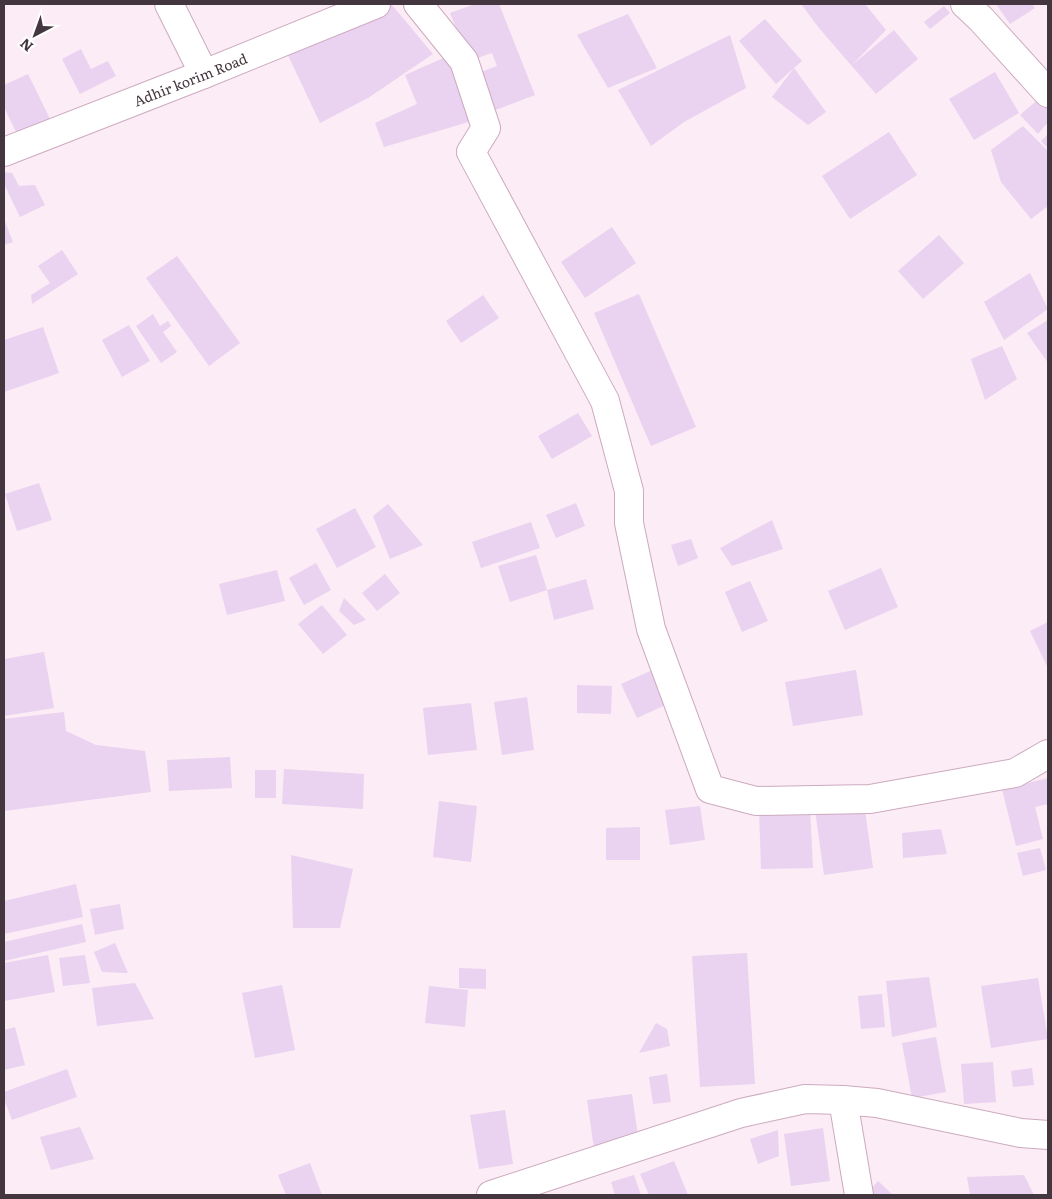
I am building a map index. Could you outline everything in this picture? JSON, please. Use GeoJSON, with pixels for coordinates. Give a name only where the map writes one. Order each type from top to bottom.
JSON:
{"type":"FeatureCollection","features":[{"type":"Feature","properties":{"kind":"street"},"geometry":{"type":"LineString","coordinates":[[169,4],[204,74]]}},
{"type":"Feature","properties":{"kind":"street","name":"Adhir korim Road"},"geometry":{"type":"LineString","coordinates":[[4,152],[376,4]]}},
{"type":"Feature","properties":{"kind":"street"},"geometry":{"type":"LineString","coordinates":[[418,4],[464,61],[486,128],[471,152],[605,401],[628,491],[629,523],[651,630],[710,789],[756,801],[870,799],[1015,773],[1048,754]]}},
{"type":"Feature","properties":{"kind":"street"},"geometry":{"type":"LineString","coordinates":[[965,4],[1048,93]]}},
{"type":"Feature","properties":{"kind":"street"},"geometry":{"type":"LineString","coordinates":[[491,1195],[741,1113],[805,1099],[877,1103],[1021,1133],[1048,1135]]}},
{"type":"Feature","properties":{"kind":"street"},"geometry":{"type":"LineString","coordinates":[[843,1100],[859,1195]]}},
{"type":"Feature","properties":{"kind":"building"},"geometry":{"type":"Polygon","coordinates":[[[475,4],[499,4],[535,95],[493,111],[478,73],[497,66],[492,53],[469,61],[450,13],[475,4]]]}},
{"type":"Feature","properties":{"kind":"building"},"geometry":{"type":"Polygon","coordinates":[[[801,4],[865,4],[886,30],[852,65],[894,30],[918,59],[876,94],[819,28],[801,4]]]}},
{"type":"Feature","properties":{"kind":"building"},"geometry":{"type":"Polygon","coordinates":[[[996,4],[1032,4],[1035,8],[1010,24],[996,4]]]}},
{"type":"Feature","properties":{"kind":"building"},"geometry":{"type":"Polygon","coordinates":[[[392,5],[433,54],[368,98],[320,123],[287,53],[392,5]]]}},
{"type":"Feature","properties":{"kind":"building"},"geometry":{"type":"Polygon","coordinates":[[[944,6],[950,13],[930,29],[924,22],[944,6]]]}},
{"type":"Feature","properties":{"kind":"building"},"geometry":{"type":"Polygon","coordinates":[[[628,14],[657,68],[608,88],[577,35],[628,14]]]}},
{"type":"Feature","properties":{"kind":"building"},"geometry":{"type":"Polygon","coordinates":[[[765,19],[802,61],[776,84],[739,41],[765,19]]]}},
{"type":"Feature","properties":{"kind":"building"},"geometry":{"type":"Polygon","coordinates":[[[730,35],[746,88],[684,122],[651,146],[618,90],[730,35]]]}},
{"type":"Feature","properties":{"kind":"building"},"geometry":{"type":"Polygon","coordinates":[[[81,49],[91,69],[108,61],[116,76],[80,94],[62,59],[81,49]]]}},
{"type":"Feature","properties":{"kind":"building"},"geometry":{"type":"Polygon","coordinates":[[[448,56],[472,121],[384,147],[375,123],[417,104],[405,75],[448,56]]]}},
{"type":"Feature","properties":{"kind":"building"},"geometry":{"type":"Polygon","coordinates":[[[794,68],[826,112],[808,125],[772,97],[794,68]]]}},
{"type":"Feature","properties":{"kind":"building"},"geometry":{"type":"Polygon","coordinates":[[[995,72],[1019,113],[974,140],[949,99],[995,72]]]}},
{"type":"Feature","properties":{"kind":"building"},"geometry":{"type":"Polygon","coordinates":[[[28,74],[50,119],[17,134],[4,107],[4,85],[28,74]]]}},
{"type":"Feature","properties":{"kind":"building"},"geometry":{"type":"Polygon","coordinates":[[[1041,97],[1048,108],[1048,122],[1038,134],[1020,115],[1041,97]]]}},
{"type":"Feature","properties":{"kind":"building"},"geometry":{"type":"Polygon","coordinates":[[[1023,126],[1048,151],[1048,206],[1031,219],[1001,182],[991,150],[1023,126]]]}},
{"type":"Feature","properties":{"kind":"building"},"geometry":{"type":"Polygon","coordinates":[[[889,132],[917,175],[850,219],[822,176],[889,132]]]}},
{"type":"Feature","properties":{"kind":"building"},"geometry":{"type":"Polygon","coordinates":[[[1048,134],[1048,148],[1041,141],[1048,134]]]}},
{"type":"Feature","properties":{"kind":"building"},"geometry":{"type":"Polygon","coordinates":[[[4,172],[12,173],[19,186],[35,185],[45,205],[20,217],[4,184],[4,172]]]}},
{"type":"Feature","properties":{"kind":"building"},"geometry":{"type":"Polygon","coordinates":[[[4,219],[13,242],[4,245],[4,219]]]}},
{"type":"Feature","properties":{"kind":"building"},"geometry":{"type":"Polygon","coordinates":[[[612,227],[636,263],[585,298],[561,262],[612,227]]]}},
{"type":"Feature","properties":{"kind":"building"},"geometry":{"type":"Polygon","coordinates":[[[939,235],[964,263],[923,299],[898,271],[939,235]]]}},
{"type":"Feature","properties":{"kind":"building"},"geometry":{"type":"Polygon","coordinates":[[[62,250],[78,274],[32,304],[31,295],[50,283],[38,266],[62,250]]]}},
{"type":"Feature","properties":{"kind":"building"},"geometry":{"type":"Polygon","coordinates":[[[177,256],[240,343],[209,366],[146,278],[177,256]]]}},
{"type":"Feature","properties":{"kind":"building"},"geometry":{"type":"Polygon","coordinates":[[[1030,273],[1048,309],[1004,340],[984,302],[1030,273]]]}},
{"type":"Feature","properties":{"kind":"building"},"geometry":{"type":"Polygon","coordinates":[[[639,294],[696,427],[651,446],[594,313],[639,294]]]}},
{"type":"Feature","properties":{"kind":"building"},"geometry":{"type":"Polygon","coordinates":[[[483,295],[499,318],[461,343],[446,321],[483,295]]]}},
{"type":"Feature","properties":{"kind":"building"},"geometry":{"type":"Polygon","coordinates":[[[153,314],[160,326],[168,321],[171,326],[163,332],[177,352],[161,363],[136,326],[153,314]]]}},
{"type":"Feature","properties":{"kind":"building"},"geometry":{"type":"Polygon","coordinates":[[[1048,320],[1048,363],[1027,333],[1048,320]]]}},
{"type":"Feature","properties":{"kind":"building"},"geometry":{"type":"Polygon","coordinates":[[[129,325],[150,361],[122,377],[102,340],[129,325]]]}},
{"type":"Feature","properties":{"kind":"building"},"geometry":{"type":"Polygon","coordinates":[[[43,327],[59,373],[4,392],[4,340],[43,327]]]}},
{"type":"Feature","properties":{"kind":"building"},"geometry":{"type":"Polygon","coordinates":[[[1002,346],[1017,379],[985,400],[971,359],[1002,346]]]}},
{"type":"Feature","properties":{"kind":"building"},"geometry":{"type":"Polygon","coordinates":[[[578,413],[592,436],[552,459],[538,436],[578,413]]]}},
{"type":"Feature","properties":{"kind":"building"},"geometry":{"type":"Polygon","coordinates":[[[39,483],[52,520],[17,531],[5,494],[39,483]]]}},
{"type":"Feature","properties":{"kind":"building"},"geometry":{"type":"Polygon","coordinates":[[[576,503],[585,526],[556,538],[546,515],[576,503]]]}},
{"type":"Feature","properties":{"kind":"building"},"geometry":{"type":"Polygon","coordinates":[[[388,504],[423,545],[390,559],[373,516],[388,504]]]}},
{"type":"Feature","properties":{"kind":"building"},"geometry":{"type":"Polygon","coordinates":[[[355,508],[376,547],[337,568],[316,529],[355,508]]]}},
{"type":"Feature","properties":{"kind":"building"},"geometry":{"type":"Polygon","coordinates":[[[772,520],[783,549],[732,566],[720,548],[772,520]]]}},
{"type":"Feature","properties":{"kind":"building"},"geometry":{"type":"Polygon","coordinates":[[[531,522],[540,548],[481,568],[472,542],[531,522]]]}},
{"type":"Feature","properties":{"kind":"building"},"geometry":{"type":"Polygon","coordinates":[[[691,539],[698,558],[678,566],[671,545],[691,539]]]}},
{"type":"Feature","properties":{"kind":"building"},"geometry":{"type":"Polygon","coordinates":[[[536,555],[547,590],[510,602],[498,566],[536,555]]]}},
{"type":"Feature","properties":{"kind":"building"},"geometry":{"type":"Polygon","coordinates":[[[316,563],[331,590],[304,605],[289,578],[316,563]]]}},
{"type":"Feature","properties":{"kind":"building"},"geometry":{"type":"Polygon","coordinates":[[[881,568],[898,607],[845,630],[828,591],[881,568]]]}},
{"type":"Feature","properties":{"kind":"building"},"geometry":{"type":"Polygon","coordinates":[[[277,570],[285,601],[227,615],[219,584],[277,570]]]}},
{"type":"Feature","properties":{"kind":"building"},"geometry":{"type":"Polygon","coordinates":[[[385,574],[400,593],[377,611],[362,593],[385,574]]]}},
{"type":"Feature","properties":{"kind":"building"},"geometry":{"type":"Polygon","coordinates":[[[586,579],[594,609],[554,620],[547,590],[586,579]]]}},
{"type":"Feature","properties":{"kind":"building"},"geometry":{"type":"Polygon","coordinates":[[[750,581],[768,621],[742,632],[725,592],[750,581]]]}},
{"type":"Feature","properties":{"kind":"building"},"geometry":{"type":"Polygon","coordinates":[[[344,598],[366,620],[354,625],[339,611],[344,598]]]}},
{"type":"Feature","properties":{"kind":"building"},"geometry":{"type":"Polygon","coordinates":[[[322,605],[347,635],[323,654],[298,624],[322,605]]]}},
{"type":"Feature","properties":{"kind":"building"},"geometry":{"type":"Polygon","coordinates":[[[1048,622],[1048,668],[1030,631],[1048,622]]]}},
{"type":"Feature","properties":{"kind":"building"},"geometry":{"type":"Polygon","coordinates":[[[44,652],[54,708],[4,716],[4,659],[44,652]]]}},
{"type":"Feature","properties":{"kind":"building"},"geometry":{"type":"Polygon","coordinates":[[[657,668],[672,702],[637,718],[621,684],[657,668]]]}},
{"type":"Feature","properties":{"kind":"building"},"geometry":{"type":"Polygon","coordinates":[[[856,670],[863,715],[793,726],[785,682],[856,670]]]}},
{"type":"Feature","properties":{"kind":"building"},"geometry":{"type":"Polygon","coordinates":[[[577,685],[612,686],[611,714],[577,713],[577,685]]]}},
{"type":"Feature","properties":{"kind":"building"},"geometry":{"type":"Polygon","coordinates":[[[527,697],[534,750],[502,755],[494,702],[527,697]]]}},
{"type":"Feature","properties":{"kind":"building"},"geometry":{"type":"Polygon","coordinates":[[[471,703],[477,750],[428,755],[423,708],[471,703]]]}},
{"type":"Feature","properties":{"kind":"building"},"geometry":{"type":"Polygon","coordinates":[[[64,712],[66,731],[96,745],[145,751],[151,792],[4,811],[4,719],[64,712]]]}},
{"type":"Feature","properties":{"kind":"building"},"geometry":{"type":"Polygon","coordinates":[[[230,757],[232,788],[169,791],[167,760],[230,757]]]}},
{"type":"Feature","properties":{"kind":"building"},"geometry":{"type":"Polygon","coordinates":[[[284,769],[364,774],[363,809],[282,804],[284,769]]]}},
{"type":"Feature","properties":{"kind":"building"},"geometry":{"type":"Polygon","coordinates":[[[255,770],[276,770],[276,798],[255,798],[255,770]]]}},
{"type":"Feature","properties":{"kind":"building"},"geometry":{"type":"Polygon","coordinates":[[[1048,778],[1048,804],[1035,807],[1043,839],[1016,846],[1002,789],[1048,778]]]}},
{"type":"Feature","properties":{"kind":"building"},"geometry":{"type":"Polygon","coordinates":[[[439,801],[477,806],[471,862],[433,857],[439,801]]]}},
{"type":"Feature","properties":{"kind":"building"},"geometry":{"type":"Polygon","coordinates":[[[864,803],[873,868],[824,875],[815,810],[864,803]]]}},
{"type":"Feature","properties":{"kind":"building"},"geometry":{"type":"Polygon","coordinates":[[[700,806],[705,840],[670,845],[665,810],[700,806]]]}},
{"type":"Feature","properties":{"kind":"building"},"geometry":{"type":"Polygon","coordinates":[[[810,807],[813,868],[761,869],[759,808],[810,807]]]}},
{"type":"Feature","properties":{"kind":"building"},"geometry":{"type":"Polygon","coordinates":[[[640,827],[640,860],[606,860],[606,828],[640,827]]]}},
{"type":"Feature","properties":{"kind":"building"},"geometry":{"type":"Polygon","coordinates":[[[941,829],[947,854],[903,858],[902,833],[941,829]]]}},
{"type":"Feature","properties":{"kind":"building"},"geometry":{"type":"Polygon","coordinates":[[[1040,848],[1046,870],[1023,876],[1017,853],[1040,848]]]}},
{"type":"Feature","properties":{"kind":"building"},"geometry":{"type":"Polygon","coordinates":[[[291,855],[353,869],[340,928],[293,928],[291,855]]]}},
{"type":"Feature","properties":{"kind":"building"},"geometry":{"type":"Polygon","coordinates":[[[76,884],[83,917],[4,934],[4,901],[76,884]]]}},
{"type":"Feature","properties":{"kind":"building"},"geometry":{"type":"Polygon","coordinates":[[[120,904],[124,929],[95,935],[90,909],[120,904]]]}},
{"type":"Feature","properties":{"kind":"building"},"geometry":{"type":"Polygon","coordinates":[[[82,924],[86,942],[4,961],[4,942],[82,924]]]}},
{"type":"Feature","properties":{"kind":"building"},"geometry":{"type":"Polygon","coordinates":[[[115,943],[128,973],[102,972],[94,952],[115,943]]]}},
{"type":"Feature","properties":{"kind":"building"},"geometry":{"type":"Polygon","coordinates":[[[747,953],[755,1084],[700,1087],[692,956],[747,953]]]}},
{"type":"Feature","properties":{"kind":"building"},"geometry":{"type":"Polygon","coordinates":[[[48,955],[55,992],[4,1001],[4,963],[48,955]]]}},
{"type":"Feature","properties":{"kind":"building"},"geometry":{"type":"Polygon","coordinates":[[[85,955],[90,983],[63,986],[59,958],[85,955]]]}},
{"type":"Feature","properties":{"kind":"building"},"geometry":{"type":"Polygon","coordinates":[[[459,968],[486,969],[486,989],[459,988],[459,968]]]}},
{"type":"Feature","properties":{"kind":"building"},"geometry":{"type":"Polygon","coordinates":[[[929,977],[937,1027],[892,1037],[886,981],[929,977]]]}},
{"type":"Feature","properties":{"kind":"building"},"geometry":{"type":"Polygon","coordinates":[[[1038,978],[1048,1039],[991,1048],[981,986],[1038,978]]]}},
{"type":"Feature","properties":{"kind":"building"},"geometry":{"type":"Polygon","coordinates":[[[135,983],[154,1019],[97,1026],[92,988],[135,983]]]}},
{"type":"Feature","properties":{"kind":"building"},"geometry":{"type":"Polygon","coordinates":[[[282,985],[295,1050],[255,1058],[242,993],[282,985]]]}},
{"type":"Feature","properties":{"kind":"building"},"geometry":{"type":"Polygon","coordinates":[[[429,986],[468,990],[465,1027],[425,1023],[429,986]]]}},
{"type":"Feature","properties":{"kind":"building"},"geometry":{"type":"Polygon","coordinates":[[[882,994],[885,1027],[861,1029],[858,996],[882,994]]]}},
{"type":"Feature","properties":{"kind":"building"},"geometry":{"type":"Polygon","coordinates":[[[656,1023],[667,1029],[670,1046],[639,1053],[656,1023]]]}},
{"type":"Feature","properties":{"kind":"building"},"geometry":{"type":"Polygon","coordinates":[[[15,1027],[25,1065],[4,1070],[4,1030],[15,1027]]]}},
{"type":"Feature","properties":{"kind":"building"},"geometry":{"type":"Polygon","coordinates":[[[936,1037],[946,1092],[912,1098],[902,1043],[936,1037]]]}},
{"type":"Feature","properties":{"kind":"building"},"geometry":{"type":"Polygon","coordinates":[[[993,1062],[996,1102],[964,1104],[961,1064],[993,1062]]]}},
{"type":"Feature","properties":{"kind":"building"},"geometry":{"type":"Polygon","coordinates":[[[1032,1068],[1034,1085],[1013,1087],[1011,1071],[1032,1068]]]}},
{"type":"Feature","properties":{"kind":"building"},"geometry":{"type":"Polygon","coordinates":[[[67,1069],[77,1097],[12,1120],[4,1099],[4,1092],[67,1069]]]}},
{"type":"Feature","properties":{"kind":"building"},"geometry":{"type":"Polygon","coordinates":[[[667,1074],[671,1102],[653,1104],[649,1077],[667,1074]]]}},
{"type":"Feature","properties":{"kind":"building"},"geometry":{"type":"Polygon","coordinates":[[[632,1094],[639,1143],[594,1149],[587,1100],[632,1094]]]}},
{"type":"Feature","properties":{"kind":"building"},"geometry":{"type":"Polygon","coordinates":[[[505,1110],[513,1164],[479,1169],[470,1115],[505,1110]]]}},
{"type":"Feature","properties":{"kind":"building"},"geometry":{"type":"Polygon","coordinates":[[[80,1127],[94,1159],[51,1170],[40,1137],[80,1127]]]}},
{"type":"Feature","properties":{"kind":"building"},"geometry":{"type":"Polygon","coordinates":[[[823,1128],[830,1181],[791,1186],[784,1134],[823,1128]]]}},
{"type":"Feature","properties":{"kind":"building"},"geometry":{"type":"Polygon","coordinates":[[[778,1130],[779,1156],[758,1164],[750,1139],[778,1130]]]}},
{"type":"Feature","properties":{"kind":"building"},"geometry":{"type":"Polygon","coordinates":[[[674,1161],[688,1195],[649,1195],[640,1174],[674,1161]]]}},
{"type":"Feature","properties":{"kind":"building"},"geometry":{"type":"Polygon","coordinates":[[[310,1163],[322,1195],[286,1195],[278,1175],[310,1163]]]}},
{"type":"Feature","properties":{"kind":"building"},"geometry":{"type":"Polygon","coordinates":[[[634,1175],[641,1195],[615,1195],[611,1182],[634,1175]]]}},
{"type":"Feature","properties":{"kind":"building"},"geometry":{"type":"Polygon","coordinates":[[[1024,1175],[1034,1195],[970,1195],[967,1177],[1024,1175]]]}},
{"type":"Feature","properties":{"kind":"building"},"geometry":{"type":"Polygon","coordinates":[[[878,1181],[893,1195],[870,1195],[869,1191],[878,1181]]]}}]}
